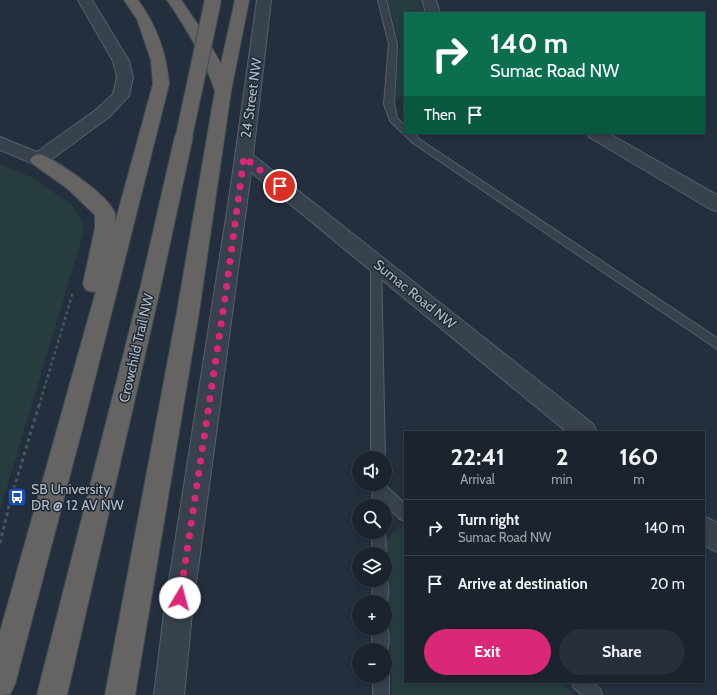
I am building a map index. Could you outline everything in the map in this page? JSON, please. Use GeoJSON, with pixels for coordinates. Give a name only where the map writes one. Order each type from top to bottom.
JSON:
{"type":"FeatureCollection","features":[{"type":"Feature","properties":{"kind":"highway"},"geometry":{"type":"LineString","coordinates":[[0,684],[73,418],[161,84],[159,60],[144,19],[131,0]]}},
{"type":"Feature","properties":{"kind":"highway"},"geometry":{"type":"LineString","coordinates":[[174,0],[189,21],[216,68],[223,91]]}},
{"type":"Feature","properties":{"kind":"highway","name":"Crowchild Trail NW"},"geometry":{"type":"LineString","coordinates":[[52,695],[151,285],[213,0]]}},
{"type":"Feature","properties":{"kind":"highway"},"geometry":{"type":"LineString","coordinates":[[120,695],[188,312],[223,91],[242,0]]}},
{"type":"Feature","properties":{"kind":"highway"},"geometry":{"type":"LineString","coordinates":[[39,160],[72,182],[91,197],[105,214],[105,228],[84,328],[73,418]]}},
{"type":"Feature","properties":{"kind":"street"},"geometry":{"type":"LineString","coordinates":[[0,143],[39,160],[103,113],[121,96],[125,77],[121,61],[85,0]]}},
{"type":"Feature","properties":{"kind":"street","name":"24 Street NW"},"geometry":{"type":"LineString","coordinates":[[169,695],[178,613],[225,298],[264,0]]}},
{"type":"Feature","properties":{"kind":"street"},"geometry":{"type":"LineString","coordinates":[[429,0],[433,12]]}},
{"type":"Feature","properties":{"kind":"street"},"geometry":{"type":"LineString","coordinates":[[598,134],[717,204]]}},
{"type":"Feature","properties":{"kind":"street","name":"Sumac Road NW"},"geometry":{"type":"LineString","coordinates":[[244,157],[584,431]]}},
{"type":"Feature","properties":{"kind":"street"},"geometry":{"type":"LineString","coordinates":[[705,530],[717,539]]}},
{"type":"Feature","properties":{"kind":"lane"},"geometry":{"type":"LineString","coordinates":[[382,0],[393,44],[389,104],[393,119],[404,130]]}},
{"type":"Feature","properties":{"kind":"lane"},"geometry":{"type":"LineString","coordinates":[[409,134],[416,141],[717,344]]}},
{"type":"Feature","properties":{"kind":"lane"},"geometry":{"type":"LineString","coordinates":[[376,262],[378,451]]}},
{"type":"Feature","properties":{"kind":"lane"},"geometry":{"type":"LineString","coordinates":[[383,491],[404,513]]}},
{"type":"Feature","properties":{"kind":"lane"},"geometry":{"type":"LineString","coordinates":[[381,683],[381,695]]}},
{"type":"Feature","properties":{"kind":"lane"},"geometry":{"type":"LineString","coordinates":[[581,683],[594,695]]}},
{"type":"Feature","properties":{"kind":"path"},"geometry":{"type":"LineString","coordinates":[[0,543],[10,502],[74,289]]}},
{"type":"Feature","properties":{"kind":"green space"},"geometry":{"type":"Polygon","coordinates":[[[387,0],[419,0],[424,12],[404,12],[404,94],[397,98],[396,78],[400,43],[387,0]]]}},
{"type":"Feature","properties":{"kind":"green space"},"geometry":{"type":"Polygon","coordinates":[[[0,164],[33,178],[73,206],[81,219],[84,231],[0,510],[0,164]]]}},
{"type":"Feature","properties":{"kind":"green space"},"geometry":{"type":"Polygon","coordinates":[[[404,526],[404,683],[562,683],[574,695],[392,695],[392,643],[390,643],[390,635],[392,635],[392,595],[388,595],[388,587],[392,587],[392,547],[386,547],[386,542],[388,539],[392,539],[392,533],[404,526]]]}},
{"type":"Feature","properties":{"kind":"place","name":"SB University DR @ 12 AV NW"},"geometry":{"type":"Point","coordinates":[17,497]}},
{"type":"Feature","properties":{"kind":"route"},"geometry":{"type":"LineString","coordinates":[[180,598],[225,298],[244,157],[280,186]]}}]}
